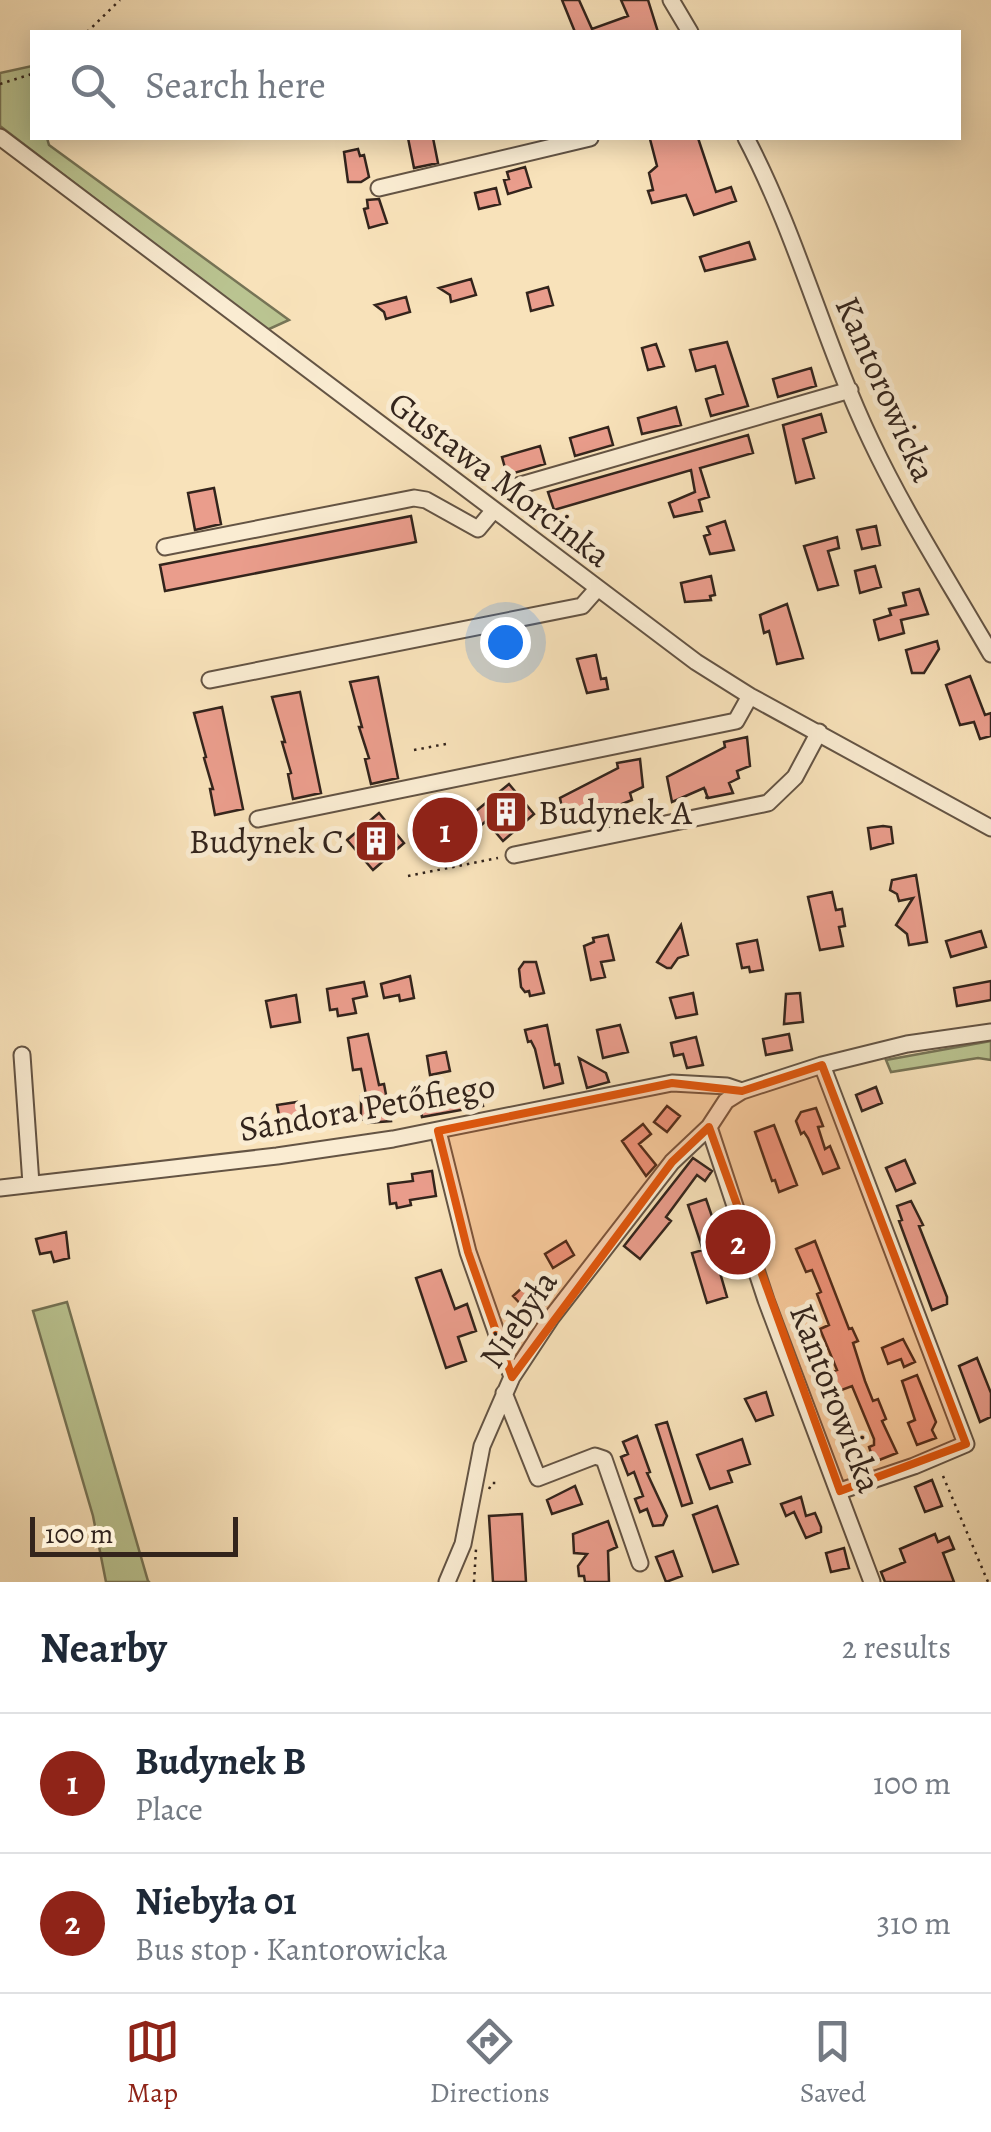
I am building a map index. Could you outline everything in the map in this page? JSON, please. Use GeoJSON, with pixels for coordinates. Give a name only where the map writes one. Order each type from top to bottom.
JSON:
{"type":"FeatureCollection","features":[{"type":"Feature","properties":{"kind":"street"},"geometry":{"type":"LineString","coordinates":[[671,0],[689,30]]}},
{"type":"Feature","properties":{"kind":"street","name":"Gustawa Morcinka"},"geometry":{"type":"LineString","coordinates":[[0,136],[696,662],[750,696],[991,828]]}},
{"type":"Feature","properties":{"kind":"street"},"geometry":{"type":"LineString","coordinates":[[379,188],[582,140]]}},
{"type":"Feature","properties":{"kind":"street","name":"Kantorowicka"},"geometry":{"type":"LineString","coordinates":[[747,140],[778,204],[870,439],[919,534],[991,654]]}},
{"type":"Feature","properties":{"kind":"street"},"geometry":{"type":"LineString","coordinates":[[514,488],[850,390]]}},
{"type":"Feature","properties":{"kind":"street"},"geometry":{"type":"LineString","coordinates":[[165,547],[414,498],[426,500],[478,529],[493,512]]}},
{"type":"Feature","properties":{"kind":"street"},"geometry":{"type":"LineString","coordinates":[[210,680],[582,606],[597,589]]}},
{"type":"Feature","properties":{"kind":"street"},"geometry":{"type":"LineString","coordinates":[[258,819],[736,722],[750,696]]}},
{"type":"Feature","properties":{"kind":"street"},"geometry":{"type":"LineString","coordinates":[[514,854],[768,802],[795,776],[818,732]]}},
{"type":"Feature","properties":{"kind":"street"},"geometry":{"type":"LineString","coordinates":[[709,1127],[726,1101],[742,1091],[822,1065],[907,1044],[991,1032]]}},
{"type":"Feature","properties":{"kind":"street"},"geometry":{"type":"LineString","coordinates":[[22,1056],[31,1184]]}},
{"type":"Feature","properties":{"kind":"street"},"geometry":{"type":"LineString","coordinates":[[822,1065],[966,1444],[840,1491]]}},
{"type":"Feature","properties":{"kind":"street","name":"Sándora Petőfiego"},"geometry":{"type":"LineString","coordinates":[[0,1188],[276,1156],[438,1131],[672,1083],[727,1086],[742,1091]]}},
{"type":"Feature","properties":{"kind":"street","name":"Kantorowicka"},"geometry":{"type":"LineString","coordinates":[[709,1127],[766,1300],[872,1582]]}},
{"type":"Feature","properties":{"kind":"street","name":"Niebyła"},"geometry":{"type":"LineString","coordinates":[[447,1582],[463,1544],[482,1446],[512,1376],[551,1318],[672,1162],[709,1127]]}},
{"type":"Feature","properties":{"kind":"street"},"geometry":{"type":"LineString","coordinates":[[438,1131],[468,1252],[512,1376]]}},
{"type":"Feature","properties":{"kind":"street"},"geometry":{"type":"LineString","coordinates":[[504,1393],[538,1478],[595,1456],[604,1459],[640,1563]]}},
{"type":"Feature","properties":{"kind":"path"},"geometry":{"type":"LineString","coordinates":[[89,30],[120,0]]}},
{"type":"Feature","properties":{"kind":"path"},"geometry":{"type":"LineString","coordinates":[[0,84],[30,75]]}},
{"type":"Feature","properties":{"kind":"path"},"geometry":{"type":"LineString","coordinates":[[414,750],[446,744]]}},
{"type":"Feature","properties":{"kind":"path"},"geometry":{"type":"LineString","coordinates":[[408,876],[514,854]]}},
{"type":"Feature","properties":{"kind":"path"},"geometry":{"type":"LineString","coordinates":[[943,1476],[988,1582]]}},
{"type":"Feature","properties":{"kind":"highlighted area"},"geometry":{"type":"Polygon","coordinates":[[[822,1065],[966,1444],[840,1491],[709,1127],[672,1162],[512,1377],[468,1252],[438,1131],[672,1083],[742,1091],[822,1065]]]}},
{"type":"Feature","properties":{"kind":"green space"},"geometry":{"type":"Polygon","coordinates":[[[30,66],[30,140],[48,140],[49,145],[289,320],[267,330],[0,126],[0,73],[30,66]]]}},
{"type":"Feature","properties":{"kind":"green space"},"geometry":{"type":"Polygon","coordinates":[[[991,1041],[991,1060],[978,1058],[891,1072],[886,1060],[991,1041]]]}},
{"type":"Feature","properties":{"kind":"green space"},"geometry":{"type":"Polygon","coordinates":[[[67,1302],[149,1582],[106,1582],[93,1516],[33,1311],[67,1302]]]}},
{"type":"Feature","properties":{"kind":"building"},"geometry":{"type":"Polygon","coordinates":[[[562,0],[579,0],[592,29],[628,16],[621,0],[648,0],[657,30],[574,30],[562,0]]]}},
{"type":"Feature","properties":{"kind":"building"},"geometry":{"type":"Polygon","coordinates":[[[408,140],[433,140],[438,163],[414,168],[408,140]]]}},
{"type":"Feature","properties":{"kind":"building"},"geometry":{"type":"Polygon","coordinates":[[[650,140],[699,140],[716,192],[731,187],[736,201],[694,215],[686,195],[652,203],[649,173],[657,166],[650,140]]]}},
{"type":"Feature","properties":{"kind":"building"},"geometry":{"type":"Polygon","coordinates":[[[358,149],[360,156],[364,155],[369,177],[361,182],[348,182],[344,152],[358,149]]]}},
{"type":"Feature","properties":{"kind":"building"},"geometry":{"type":"Polygon","coordinates":[[[525,167],[531,187],[508,194],[504,180],[509,179],[507,172],[525,167]]]}},
{"type":"Feature","properties":{"kind":"building"},"geometry":{"type":"Polygon","coordinates":[[[496,188],[500,204],[479,209],[475,193],[496,188]]]}},
{"type":"Feature","properties":{"kind":"building"},"geometry":{"type":"Polygon","coordinates":[[[379,199],[387,223],[369,228],[364,209],[368,208],[367,200],[379,199]]]}},
{"type":"Feature","properties":{"kind":"building"},"geometry":{"type":"Polygon","coordinates":[[[749,242],[755,259],[705,271],[700,257],[749,242]]]}},
{"type":"Feature","properties":{"kind":"building"},"geometry":{"type":"Polygon","coordinates":[[[471,279],[476,295],[451,302],[450,295],[439,288],[471,279]]]}},
{"type":"Feature","properties":{"kind":"building"},"geometry":{"type":"Polygon","coordinates":[[[548,287],[553,305],[531,311],[527,293],[548,287]]]}},
{"type":"Feature","properties":{"kind":"building"},"geometry":{"type":"Polygon","coordinates":[[[406,297],[410,312],[386,319],[375,305],[406,297]]]}},
{"type":"Feature","properties":{"kind":"building"},"geometry":{"type":"Polygon","coordinates":[[[727,342],[748,406],[711,416],[706,399],[723,394],[715,366],[696,371],[690,350],[727,342]]]}},
{"type":"Feature","properties":{"kind":"building"},"geometry":{"type":"Polygon","coordinates":[[[656,344],[664,366],[648,370],[642,348],[656,344]]]}},
{"type":"Feature","properties":{"kind":"building"},"geometry":{"type":"Polygon","coordinates":[[[811,368],[816,386],[778,397],[773,379],[811,368]]]}},
{"type":"Feature","properties":{"kind":"building"},"geometry":{"type":"Polygon","coordinates":[[[676,407],[681,425],[642,434],[638,418],[676,407]]]}},
{"type":"Feature","properties":{"kind":"building"},"geometry":{"type":"Polygon","coordinates":[[[821,414],[826,432],[803,439],[814,478],[796,483],[783,425],[821,414]]]}},
{"type":"Feature","properties":{"kind":"building"},"geometry":{"type":"Polygon","coordinates":[[[608,427],[613,445],[575,456],[570,438],[608,427]]]}},
{"type":"Feature","properties":{"kind":"building"},"geometry":{"type":"Polygon","coordinates":[[[748,435],[753,453],[700,468],[709,497],[699,500],[702,511],[674,517],[669,503],[695,492],[691,470],[554,510],[548,492],[748,435]]]}},
{"type":"Feature","properties":{"kind":"building"},"geometry":{"type":"Polygon","coordinates":[[[540,446],[545,464],[507,475],[502,457],[540,446]]]}},
{"type":"Feature","properties":{"kind":"building"},"geometry":{"type":"Polygon","coordinates":[[[214,488],[221,524],[195,530],[188,493],[214,488]]]}},
{"type":"Feature","properties":{"kind":"building"},"geometry":{"type":"Polygon","coordinates":[[[411,516],[416,542],[165,591],[160,565],[411,516]]]}},
{"type":"Feature","properties":{"kind":"building"},"geometry":{"type":"Polygon","coordinates":[[[725,521],[734,550],[710,554],[704,536],[710,534],[707,527],[725,521]]]}},
{"type":"Feature","properties":{"kind":"building"},"geometry":{"type":"Polygon","coordinates":[[[876,526],[880,545],[862,549],[857,530],[876,526]]]}},
{"type":"Feature","properties":{"kind":"building"},"geometry":{"type":"Polygon","coordinates":[[[837,537],[839,548],[828,551],[838,585],[818,590],[804,546],[837,537]]]}},
{"type":"Feature","properties":{"kind":"building"},"geometry":{"type":"Polygon","coordinates":[[[875,566],[881,587],[860,593],[855,571],[875,566]]]}},
{"type":"Feature","properties":{"kind":"building"},"geometry":{"type":"Polygon","coordinates":[[[711,576],[715,595],[710,596],[711,600],[685,602],[681,583],[711,576]]]}},
{"type":"Feature","properties":{"kind":"building"},"geometry":{"type":"Polygon","coordinates":[[[919,589],[928,614],[901,620],[904,633],[879,640],[874,620],[891,615],[889,609],[906,605],[903,593],[919,589]]]}},
{"type":"Feature","properties":{"kind":"building"},"geometry":{"type":"Polygon","coordinates":[[[787,604],[803,658],[777,664],[769,631],[764,633],[760,615],[787,604]]]}},
{"type":"Feature","properties":{"kind":"building"},"geometry":{"type":"Polygon","coordinates":[[[937,641],[939,649],[924,673],[912,673],[906,650],[937,641]]]}},
{"type":"Feature","properties":{"kind":"building"},"geometry":{"type":"Polygon","coordinates":[[[596,655],[601,679],[606,678],[608,689],[587,693],[577,659],[596,655]]]}},
{"type":"Feature","properties":{"kind":"building"},"geometry":{"type":"Polygon","coordinates":[[[970,676],[985,715],[991,713],[991,736],[980,739],[974,722],[960,725],[946,685],[970,676]]]}},
{"type":"Feature","properties":{"kind":"building"},"geometry":{"type":"Polygon","coordinates":[[[378,677],[398,778],[371,784],[365,759],[369,758],[350,682],[378,677]]]}},
{"type":"Feature","properties":{"kind":"building"},"geometry":{"type":"Polygon","coordinates":[[[300,692],[321,793],[293,799],[285,742],[272,697],[300,692]]]}},
{"type":"Feature","properties":{"kind":"building"},"geometry":{"type":"Polygon","coordinates":[[[222,707],[243,809],[215,815],[213,789],[194,713],[222,707]]]}},
{"type":"Feature","properties":{"kind":"building"},"geometry":{"type":"Polygon","coordinates":[[[747,737],[750,766],[737,771],[739,778],[729,783],[733,793],[708,798],[704,788],[672,802],[667,777],[725,747],[724,742],[747,737]]]}},
{"type":"Feature","properties":{"kind":"building"},"geometry":{"type":"Polygon","coordinates":[[[640,759],[643,787],[630,793],[632,800],[622,804],[626,814],[601,819],[597,810],[565,823],[560,798],[618,768],[617,763],[640,759]]]}},
{"type":"Feature","properties":{"kind":"building"},"geometry":{"type":"Polygon","coordinates":[[[509,784],[534,814],[503,841],[486,821],[443,858],[417,828],[449,801],[465,820],[509,784]]]}},
{"type":"Feature","properties":{"kind":"building","name":"Budynek C"},"geometry":{"type":"Polygon","coordinates":[[[379,813],[404,843],[373,870],[347,840],[379,813]]]}},
{"type":"Feature","properties":{"kind":"building"},"geometry":{"type":"Polygon","coordinates":[[[891,827],[893,843],[871,849],[868,828],[891,827]]]}},
{"type":"Feature","properties":{"kind":"building"},"geometry":{"type":"Polygon","coordinates":[[[916,875],[927,942],[909,945],[907,934],[896,925],[913,898],[899,901],[890,890],[892,880],[916,875]]]}},
{"type":"Feature","properties":{"kind":"building"},"geometry":{"type":"Polygon","coordinates":[[[832,892],[836,910],[842,909],[845,926],[839,927],[843,946],[820,950],[808,897],[832,892]]]}},
{"type":"Feature","properties":{"kind":"building"},"geometry":{"type":"Polygon","coordinates":[[[681,925],[688,955],[667,968],[657,962],[681,925]]]}},
{"type":"Feature","properties":{"kind":"building"},"geometry":{"type":"Polygon","coordinates":[[[981,931],[986,947],[951,957],[946,941],[981,931]]]}},
{"type":"Feature","properties":{"kind":"building"},"geometry":{"type":"Polygon","coordinates":[[[608,935],[614,960],[601,962],[605,977],[591,980],[584,946],[594,942],[593,938],[608,935]]]}},
{"type":"Feature","properties":{"kind":"building"},"geometry":{"type":"Polygon","coordinates":[[[757,940],[763,970],[750,972],[749,967],[742,968],[737,944],[757,940]]]}},
{"type":"Feature","properties":{"kind":"building"},"geometry":{"type":"Polygon","coordinates":[[[524,962],[536,962],[544,993],[530,996],[521,987],[519,969],[524,962]]]}},
{"type":"Feature","properties":{"kind":"building"},"geometry":{"type":"Polygon","coordinates":[[[410,976],[414,998],[384,998],[381,984],[410,976]]]}},
{"type":"Feature","properties":{"kind":"building"},"geometry":{"type":"Polygon","coordinates":[[[991,981],[991,1000],[957,1006],[954,988],[991,981]]]}},
{"type":"Feature","properties":{"kind":"building"},"geometry":{"type":"Polygon","coordinates":[[[364,982],[367,996],[353,999],[356,1013],[338,1016],[337,1009],[330,1010],[327,989],[364,982]]]}},
{"type":"Feature","properties":{"kind":"building"},"geometry":{"type":"Polygon","coordinates":[[[693,993],[697,1014],[676,1018],[670,998],[693,993]]]}},
{"type":"Feature","properties":{"kind":"building"},"geometry":{"type":"Polygon","coordinates":[[[800,993],[803,1022],[784,1024],[786,994],[800,993]]]}},
{"type":"Feature","properties":{"kind":"building"},"geometry":{"type":"Polygon","coordinates":[[[296,995],[300,1022],[271,1027],[266,1001],[296,995]]]}},
{"type":"Feature","properties":{"kind":"building"},"geometry":{"type":"Polygon","coordinates":[[[547,1025],[563,1083],[544,1088],[535,1049],[525,1030],[547,1025]]]}},
{"type":"Feature","properties":{"kind":"building"},"geometry":{"type":"Polygon","coordinates":[[[620,1025],[628,1052],[603,1058],[597,1030],[620,1025]]]}},
{"type":"Feature","properties":{"kind":"building"},"geometry":{"type":"Polygon","coordinates":[[[368,1034],[391,1121],[361,1120],[361,1096],[366,1095],[361,1069],[353,1070],[348,1038],[368,1034]]]}},
{"type":"Feature","properties":{"kind":"building"},"geometry":{"type":"Polygon","coordinates":[[[789,1034],[792,1050],[766,1055],[763,1039],[789,1034]]]}},
{"type":"Feature","properties":{"kind":"building"},"geometry":{"type":"Polygon","coordinates":[[[696,1037],[703,1065],[687,1068],[683,1054],[674,1056],[671,1043],[696,1037]]]}},
{"type":"Feature","properties":{"kind":"building"},"geometry":{"type":"Polygon","coordinates":[[[446,1052],[450,1071],[430,1075],[427,1056],[446,1052]]]}},
{"type":"Feature","properties":{"kind":"building"},"geometry":{"type":"Polygon","coordinates":[[[579,1058],[606,1073],[609,1082],[587,1088],[579,1058]]]}},
{"type":"Feature","properties":{"kind":"building"},"geometry":{"type":"Polygon","coordinates":[[[479,1085],[483,1106],[422,1117],[418,1099],[423,1095],[479,1085]]]}},
{"type":"Feature","properties":{"kind":"building"},"geometry":{"type":"Polygon","coordinates":[[[876,1087],[882,1103],[862,1111],[856,1095],[876,1087]]]}},
{"type":"Feature","properties":{"kind":"building"},"geometry":{"type":"Polygon","coordinates":[[[297,1102],[302,1132],[283,1135],[277,1105],[297,1102]]]}},
{"type":"Feature","properties":{"kind":"building"},"geometry":{"type":"Polygon","coordinates":[[[667,1106],[680,1116],[667,1132],[654,1122],[667,1106]]]}},
{"type":"Feature","properties":{"kind":"building"},"geometry":{"type":"Polygon","coordinates":[[[816,1108],[825,1149],[830,1146],[839,1168],[823,1174],[796,1121],[801,1112],[816,1108]]]}},
{"type":"Feature","properties":{"kind":"building"},"geometry":{"type":"Polygon","coordinates":[[[643,1124],[651,1134],[639,1144],[656,1165],[646,1176],[622,1141],[643,1124]]]}},
{"type":"Feature","properties":{"kind":"building"},"geometry":{"type":"Polygon","coordinates":[[[774,1125],[797,1185],[779,1192],[755,1132],[774,1125]]]}},
{"type":"Feature","properties":{"kind":"building"},"geometry":{"type":"Polygon","coordinates":[[[693,1158],[712,1171],[705,1181],[697,1175],[666,1217],[671,1221],[640,1259],[624,1246],[693,1158]]]}},
{"type":"Feature","properties":{"kind":"building"},"geometry":{"type":"Polygon","coordinates":[[[905,1160],[915,1183],[896,1191],[886,1168],[905,1160]]]}},
{"type":"Feature","properties":{"kind":"building"},"geometry":{"type":"Polygon","coordinates":[[[432,1171],[436,1196],[410,1200],[411,1205],[397,1208],[396,1203],[390,1204],[388,1184],[413,1181],[412,1174],[432,1171]]]}},
{"type":"Feature","properties":{"kind":"building"},"geometry":{"type":"Polygon","coordinates":[[[706,1199],[716,1228],[708,1231],[727,1297],[707,1303],[692,1253],[703,1250],[688,1205],[706,1199]]]}},
{"type":"Feature","properties":{"kind":"building"},"geometry":{"type":"Polygon","coordinates":[[[911,1201],[947,1297],[947,1304],[932,1310],[899,1221],[902,1220],[897,1206],[911,1201]]]}},
{"type":"Feature","properties":{"kind":"building"},"geometry":{"type":"Polygon","coordinates":[[[66,1232],[69,1258],[54,1262],[51,1252],[40,1254],[36,1239],[66,1232]]]}},
{"type":"Feature","properties":{"kind":"building"},"geometry":{"type":"Polygon","coordinates":[[[566,1241],[574,1255],[553,1268],[545,1254],[566,1241]]]}},
{"type":"Feature","properties":{"kind":"building"},"geometry":{"type":"Polygon","coordinates":[[[815,1241],[849,1329],[858,1341],[853,1343],[865,1381],[873,1401],[878,1399],[886,1419],[882,1421],[897,1453],[874,1462],[869,1447],[874,1445],[874,1439],[852,1386],[839,1391],[831,1372],[837,1370],[820,1329],[829,1325],[817,1294],[821,1292],[812,1270],[806,1272],[796,1249],[815,1241]]]}},
{"type":"Feature","properties":{"kind":"building"},"geometry":{"type":"Polygon","coordinates":[[[441,1270],[455,1309],[467,1304],[476,1331],[458,1337],[466,1361],[446,1368],[416,1278],[441,1270]]]}},
{"type":"Feature","properties":{"kind":"building"},"geometry":{"type":"Polygon","coordinates":[[[526,1284],[545,1304],[532,1316],[513,1296],[526,1284]]]}},
{"type":"Feature","properties":{"kind":"building"},"geometry":{"type":"Polygon","coordinates":[[[903,1339],[915,1362],[904,1367],[901,1359],[888,1364],[882,1348],[903,1339]]]}},
{"type":"Feature","properties":{"kind":"building"},"geometry":{"type":"Polygon","coordinates":[[[977,1358],[991,1393],[991,1417],[980,1422],[959,1366],[977,1358]]]}},
{"type":"Feature","properties":{"kind":"building"},"geometry":{"type":"Polygon","coordinates":[[[917,1375],[936,1422],[932,1430],[936,1438],[917,1445],[908,1423],[915,1420],[902,1381],[917,1375]]]}},
{"type":"Feature","properties":{"kind":"building"},"geometry":{"type":"Polygon","coordinates":[[[766,1392],[773,1415],[756,1421],[745,1399],[766,1392]]]}},
{"type":"Feature","properties":{"kind":"building"},"geometry":{"type":"Polygon","coordinates":[[[667,1422],[692,1503],[682,1506],[656,1425],[667,1422]]]}},
{"type":"Feature","properties":{"kind":"building"},"geometry":{"type":"Polygon","coordinates":[[[637,1436],[650,1472],[647,1473],[667,1516],[663,1525],[653,1526],[647,1509],[640,1512],[635,1499],[643,1496],[634,1472],[628,1475],[621,1457],[628,1454],[623,1442],[637,1436]]]}},
{"type":"Feature","properties":{"kind":"building"},"geometry":{"type":"Polygon","coordinates":[[[742,1439],[750,1464],[728,1471],[732,1482],[710,1489],[697,1455],[742,1439]]]}},
{"type":"Feature","properties":{"kind":"building"},"geometry":{"type":"Polygon","coordinates":[[[932,1480],[942,1506],[925,1512],[915,1487],[932,1480]]]}},
{"type":"Feature","properties":{"kind":"building"},"geometry":{"type":"Polygon","coordinates":[[[575,1486],[582,1504],[552,1514],[547,1500],[575,1486]]]}},
{"type":"Feature","properties":{"kind":"building"},"geometry":{"type":"Polygon","coordinates":[[[801,1497],[806,1516],[815,1513],[821,1527],[821,1532],[806,1538],[794,1512],[786,1516],[781,1504],[801,1497]]]}},
{"type":"Feature","properties":{"kind":"building"},"geometry":{"type":"Polygon","coordinates":[[[717,1506],[738,1564],[713,1572],[693,1515],[717,1506]]]}},
{"type":"Feature","properties":{"kind":"building"},"geometry":{"type":"Polygon","coordinates":[[[522,1514],[526,1582],[493,1582],[489,1516],[522,1514]]]}},
{"type":"Feature","properties":{"kind":"building"},"geometry":{"type":"Polygon","coordinates":[[[608,1521],[617,1547],[608,1551],[609,1582],[585,1582],[584,1576],[579,1576],[578,1566],[587,1554],[574,1553],[573,1534],[608,1521]]]}},
{"type":"Feature","properties":{"kind":"building"},"geometry":{"type":"Polygon","coordinates":[[[935,1534],[938,1542],[949,1537],[954,1549],[943,1553],[954,1582],[885,1582],[881,1572],[905,1562],[900,1549],[935,1534]]]}},
{"type":"Feature","properties":{"kind":"building"},"geometry":{"type":"Polygon","coordinates":[[[844,1548],[849,1568],[831,1572],[826,1553],[844,1548]]]}},
{"type":"Feature","properties":{"kind":"building"},"geometry":{"type":"Polygon","coordinates":[[[673,1551],[682,1576],[666,1582],[656,1557],[673,1551]]]}},
{"type":"Feature","properties":{"kind":"place","name":"Budynek A"},"geometry":{"type":"Point","coordinates":[506,812]}},
{"type":"Feature","properties":{"kind":"place","name":"Budynek B"},"geometry":{"type":"Point","coordinates":[445,830]}},
{"type":"Feature","properties":{"kind":"place","name":"Budynek C"},"geometry":{"type":"Point","coordinates":[376,841]}},
{"type":"Feature","properties":{"kind":"place","name":"Niebyła 01"},"geometry":{"type":"Point","coordinates":[738,1242]}}]}
